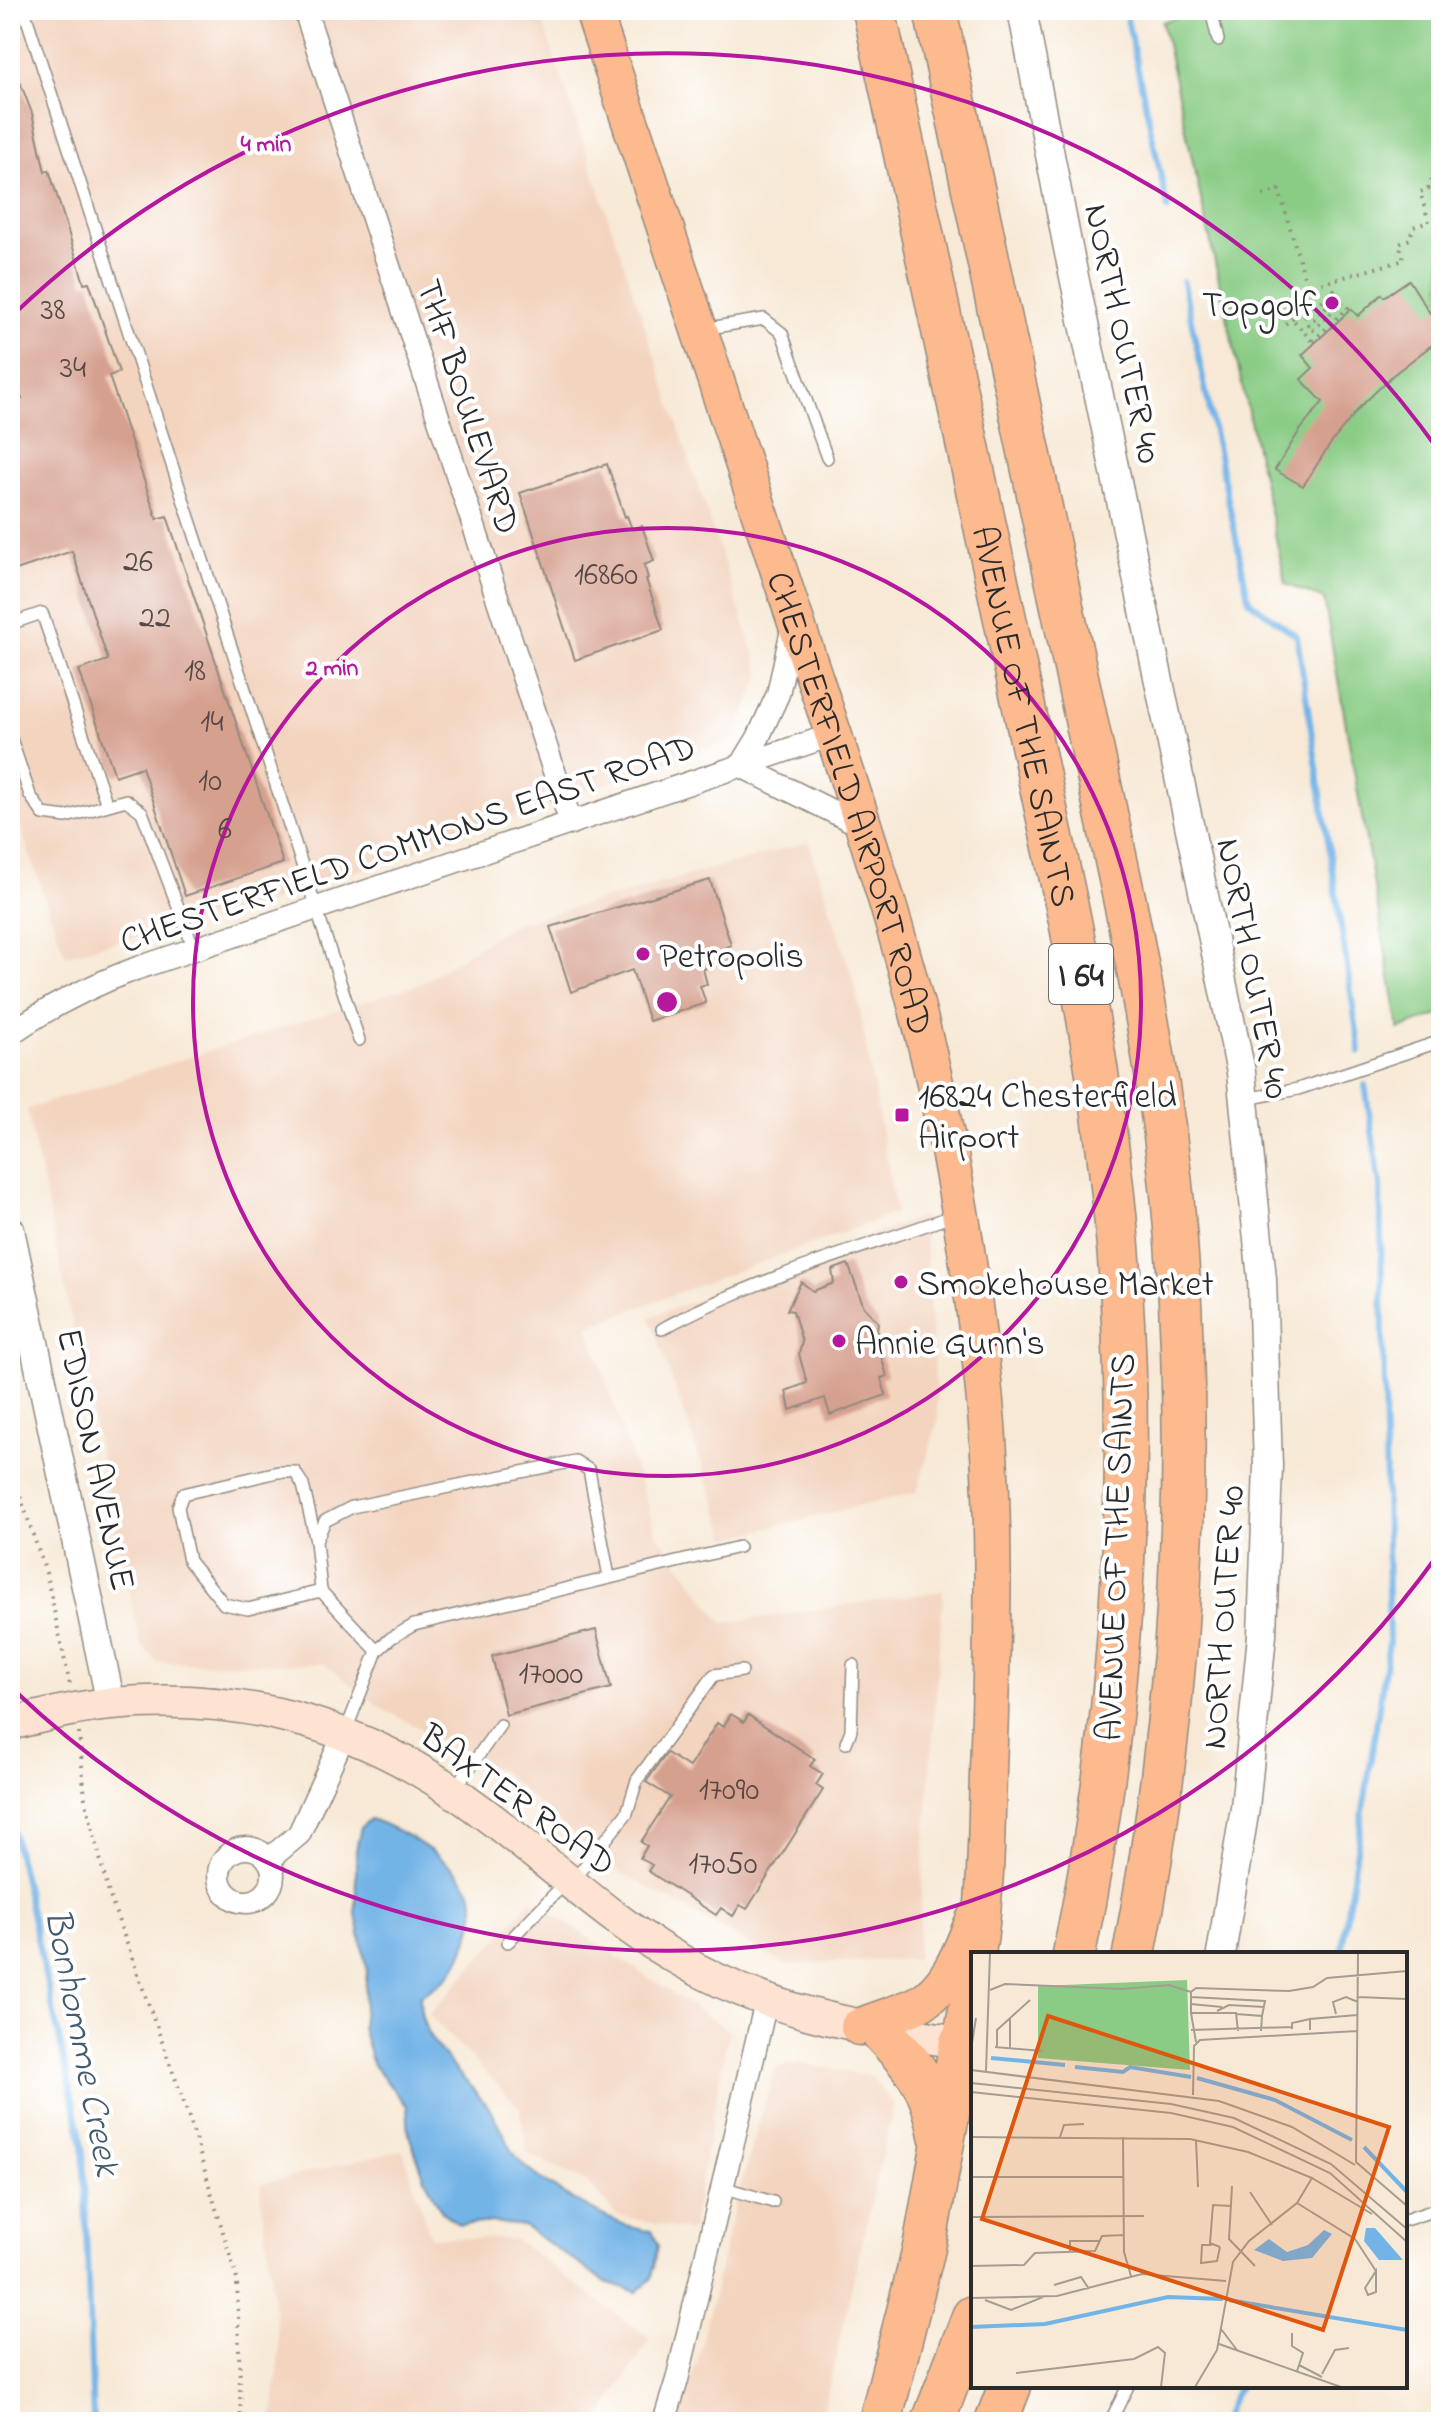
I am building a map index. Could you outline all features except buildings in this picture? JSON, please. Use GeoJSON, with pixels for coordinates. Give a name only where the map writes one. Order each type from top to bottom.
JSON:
{"type":"FeatureCollection","features":[{"type":"Feature","properties":{"kind":"highway","name":"AVENUE OF THE SAINTS"},"geometry":{"type":"LineString","coordinates":[[874,10],[1070,921],[1097,1065],[1114,1210],[1126,1428],[1121,1575],[1117,1648],[1102,1791],[1074,1952]]}},
{"type":"Feature","properties":{"kind":"highway","name":"AVENUE OF THE SAINTS"},"geometry":{"type":"LineString","coordinates":[[935,10],[1129,921],[1152,1048],[1172,1194],[1184,1414],[1178,1631],[1153,1849],[1134,1952]]}},
{"type":"Feature","properties":{"kind":"highway"},"geometry":{"type":"LineString","coordinates":[[870,2029],[913,2065],[926,2084],[935,2107],[942,2149]]}},
{"type":"Feature","properties":{"kind":"highway"},"geometry":{"type":"LineString","coordinates":[[880,2422],[921,2262],[961,2042]]}},
{"type":"Feature","properties":{"kind":"highway"},"geometry":{"type":"LineString","coordinates":[[933,2422],[971,2322]]}},
{"type":"Feature","properties":{"kind":"highway"},"geometry":{"type":"LineString","coordinates":[[996,2422],[1009,2388]]}},
{"type":"Feature","properties":{"kind":"main road","name":"CHESTERFIELD AIRPORT ROAD"},"geometry":{"type":"LineString","coordinates":[[593,10],[864,827],[913,992],[959,1214],[985,1394],[992,1547],[984,1897],[977,1952]]}},
{"type":"Feature","properties":{"kind":"main road","name":"BAXTER ROAD"},"geometry":{"type":"LineString","coordinates":[[10,1724],[111,1704],[170,1701],[266,1712],[345,1733],[418,1767],[519,1841],[632,1931],[675,1958],[766,2002],[870,2029],[961,2042]]}},
{"type":"Feature","properties":{"kind":"main road"},"geometry":{"type":"LineString","coordinates":[[870,2029],[933,1993],[956,1961],[984,1897]]}},
{"type":"Feature","properties":{"kind":"main road"},"geometry":{"type":"LineString","coordinates":[[961,2042],[971,1987]]}},
{"type":"Feature","properties":{"kind":"street","name":"THF BOULEVARD"},"geometry":{"type":"LineString","coordinates":[[305,10],[571,823]]}},
{"type":"Feature","properties":{"kind":"street","name":"NORTH OUTER 40"},"geometry":{"type":"LineString","coordinates":[[1022,10],[1068,248],[1241,1072],[1262,1279],[1268,1466],[1262,1635],[1245,1808],[1221,1952]]}},
{"type":"Feature","properties":{"kind":"street"},"geometry":{"type":"LineString","coordinates":[[794,618],[778,694],[741,766],[864,827]]}},
{"type":"Feature","properties":{"kind":"street","name":"CHESTERFIELD COMMONS EAST ROAD"},"geometry":{"type":"LineString","coordinates":[[10,1034],[41,1012],[87,987],[316,906],[835,734]]}},
{"type":"Feature","properties":{"kind":"street","name":"EDISON AVENUE"},"geometry":{"type":"LineString","coordinates":[[10,1230],[111,1704]]}},
{"type":"Feature","properties":{"kind":"street"},"geometry":{"type":"LineString","coordinates":[[268,1860],[299,1834],[345,1733]]}},
{"type":"Feature","properties":{"kind":"street"},"geometry":{"type":"LineString","coordinates":[[664,2422],[677,2380],[766,2002]]}},
{"type":"Feature","properties":{"kind":"lane"},"geometry":{"type":"LineString","coordinates":[[24,10],[359,1040]]}},
{"type":"Feature","properties":{"kind":"lane"},"geometry":{"type":"LineString","coordinates":[[1211,10],[1218,40]]}},
{"type":"Feature","properties":{"kind":"lane"},"geometry":{"type":"LineString","coordinates":[[699,330],[764,319],[782,333],[827,458]]}},
{"type":"Feature","properties":{"kind":"lane"},"geometry":{"type":"LineString","coordinates":[[10,624],[42,613],[107,805]]}},
{"type":"Feature","properties":{"kind":"lane"},"geometry":{"type":"LineString","coordinates":[[10,736],[30,795],[43,814],[66,817],[126,800],[142,812],[194,949]]}},
{"type":"Feature","properties":{"kind":"lane"},"geometry":{"type":"LineString","coordinates":[[1243,1100],[1298,1089],[1441,1041]]}},
{"type":"Feature","properties":{"kind":"lane"},"geometry":{"type":"LineString","coordinates":[[662,1329],[699,1309],[745,1291],[959,1214]]}},
{"type":"Feature","properties":{"kind":"lane"},"geometry":{"type":"LineString","coordinates":[[316,1541],[325,1521],[352,1507],[575,1461],[589,1470],[609,1577]]}},
{"type":"Feature","properties":{"kind":"lane"},"geometry":{"type":"LineString","coordinates":[[321,1591],[248,1609],[224,1604],[189,1561],[178,1507],[183,1494],[278,1472],[295,1472],[303,1485],[316,1541],[321,1591],[377,1651]]}},
{"type":"Feature","properties":{"kind":"lane"},"geometry":{"type":"LineString","coordinates":[[345,1733],[377,1651],[391,1638],[414,1625],[739,1547]]}},
{"type":"Feature","properties":{"kind":"lane"},"geometry":{"type":"LineString","coordinates":[[846,1743],[851,1730],[853,1665]]}},
{"type":"Feature","properties":{"kind":"lane"},"geometry":{"type":"LineString","coordinates":[[508,1942],[568,1883],[627,1813],[637,1780],[706,1684],[714,1675],[742,1671]]}},
{"type":"Feature","properties":{"kind":"lane"},"geometry":{"type":"LineString","coordinates":[[453,1791],[500,1725]]}},
{"type":"Feature","properties":{"kind":"lane"},"geometry":{"type":"LineString","coordinates":[[722,2187],[773,2202]]}},
{"type":"Feature","properties":{"kind":"lane"},"geometry":{"type":"LineString","coordinates":[[1407,2219],[1441,2208]]}},
{"type":"Feature","properties":{"kind":"lane"},"geometry":{"type":"LineString","coordinates":[[1110,2422],[1127,2388]]}},
{"type":"Feature","properties":{"kind":"path"},"geometry":{"type":"LineString","coordinates":[[1428,189],[1441,158]]}},
{"type":"Feature","properties":{"kind":"path"},"geometry":{"type":"LineString","coordinates":[[1306,288],[1404,260],[1399,244],[1410,239],[1413,227],[1429,222],[1420,192],[1428,189],[1441,191]]}},
{"type":"Feature","properties":{"kind":"path"},"geometry":{"type":"LineString","coordinates":[[1263,195],[1279,190],[1306,288],[1306,297],[1297,314],[1283,325]]}},
{"type":"Feature","properties":{"kind":"path"},"geometry":{"type":"LineString","coordinates":[[1284,309],[1313,343],[1348,308],[1343,302],[1313,330],[1308,325],[1338,295],[1334,290],[1303,318],[1297,314]]}},
{"type":"Feature","properties":{"kind":"path"},"geometry":{"type":"LineString","coordinates":[[10,1466],[46,1573],[69,1679]]}},
{"type":"Feature","properties":{"kind":"path"},"geometry":{"type":"LineString","coordinates":[[78,1726],[85,1798],[109,1894],[187,2111],[237,2279],[241,2422]]}},
{"type":"Feature","properties":{"kind":"shaded area"},"geometry":{"type":"Polygon","coordinates":[[[10,10],[539,10],[761,674],[734,739],[271,901],[65,955],[10,799],[10,10]]]}},
{"type":"Feature","properties":{"kind":"shaded area"},"geometry":{"type":"Polygon","coordinates":[[[809,842],[856,989],[896,1213],[588,1326],[657,1534],[723,1623],[943,1591],[917,1959],[784,1964],[611,1867],[502,1772],[383,1709],[324,1664],[158,1663],[140,1643],[27,1109],[422,983],[511,925],[809,842]]]}},
{"type":"Feature","properties":{"kind":"shaded area"},"geometry":{"type":"Polygon","coordinates":[[[923,1216],[938,1420],[917,1492],[728,1538],[650,1317],[923,1216]]]}},
{"type":"Feature","properties":{"kind":"shaded area"},"geometry":{"type":"Polygon","coordinates":[[[532,1900],[729,2031],[691,2232],[617,2215],[587,2182],[528,2154],[520,2108],[429,2015],[532,1900]]]}},
{"type":"Feature","properties":{"kind":"shaded area"},"geometry":{"type":"Polygon","coordinates":[[[799,2063],[871,2076],[894,2104],[824,2408],[819,2422],[677,2422],[699,2356],[733,2212],[775,2067],[799,2063]]]}},
{"type":"Feature","properties":{"kind":"shaded area"},"geometry":{"type":"Polygon","coordinates":[[[403,2150],[430,2237],[515,2239],[650,2339],[598,2422],[273,2422],[279,2351],[260,2184],[403,2150]]]}},
{"type":"Feature","properties":{"kind":"green space","name":"Topgolf"},"geometry":{"type":"Polygon","coordinates":[[[1198,10],[1441,10],[1441,1014],[1399,1029],[1324,599],[1286,584],[1162,22],[1198,10]]]}},
{"type":"Feature","properties":{"kind":"water"},"geometry":{"type":"Polygon","coordinates":[[[370,1819],[397,1831],[442,1859],[465,1882],[472,1894],[472,1926],[458,1963],[445,1979],[420,1996],[421,2013],[436,2045],[485,2103],[515,2155],[529,2170],[562,2193],[601,2214],[638,2229],[652,2231],[658,2245],[652,2278],[637,2292],[606,2282],[523,2226],[493,2222],[460,2225],[442,2212],[409,2135],[407,2106],[373,2065],[362,2028],[367,1971],[356,1914],[356,1850],[361,1827],[370,1819]]]}},
{"type":"Feature","properties":{"kind":"waterway"},"geometry":{"type":"LineString","coordinates":[[1125,10],[1168,209]]}},
{"type":"Feature","properties":{"kind":"waterway"},"geometry":{"type":"LineString","coordinates":[[1183,281],[1249,601],[1297,636],[1360,1052]]}},
{"type":"Feature","properties":{"kind":"waterway"},"geometry":{"type":"LineString","coordinates":[[1341,1952],[1389,1642],[1380,1184],[1365,1085]]}},
{"type":"Feature","properties":{"kind":"waterway","name":"Bonhomme Creek"},"geometry":{"type":"LineString","coordinates":[[10,1818],[83,2145],[93,2422]]}},
{"type":"Feature","properties":{"kind":"waterway"},"geometry":{"type":"LineString","coordinates":[[1221,2422],[1238,2388]]}},
{"type":"Feature","properties":{"kind":"place","name":"Topgolf"},"geometry":{"type":"Point","coordinates":[1332,303]}},
{"type":"Feature","properties":{"kind":"place","name":"Petropolis"},"geometry":{"type":"Point","coordinates":[643,954]}},
{"type":"Feature","properties":{"kind":"place","name":"16824 Chesterfield Airport"},"geometry":{"type":"Point","coordinates":[902,1115]}},
{"type":"Feature","properties":{"kind":"place","name":"Smokehouse Market"},"geometry":{"type":"Point","coordinates":[901,1282]}},
{"type":"Feature","properties":{"kind":"place","name":"Annie Gunn's"},"geometry":{"type":"Point","coordinates":[839,1341]}}]}
